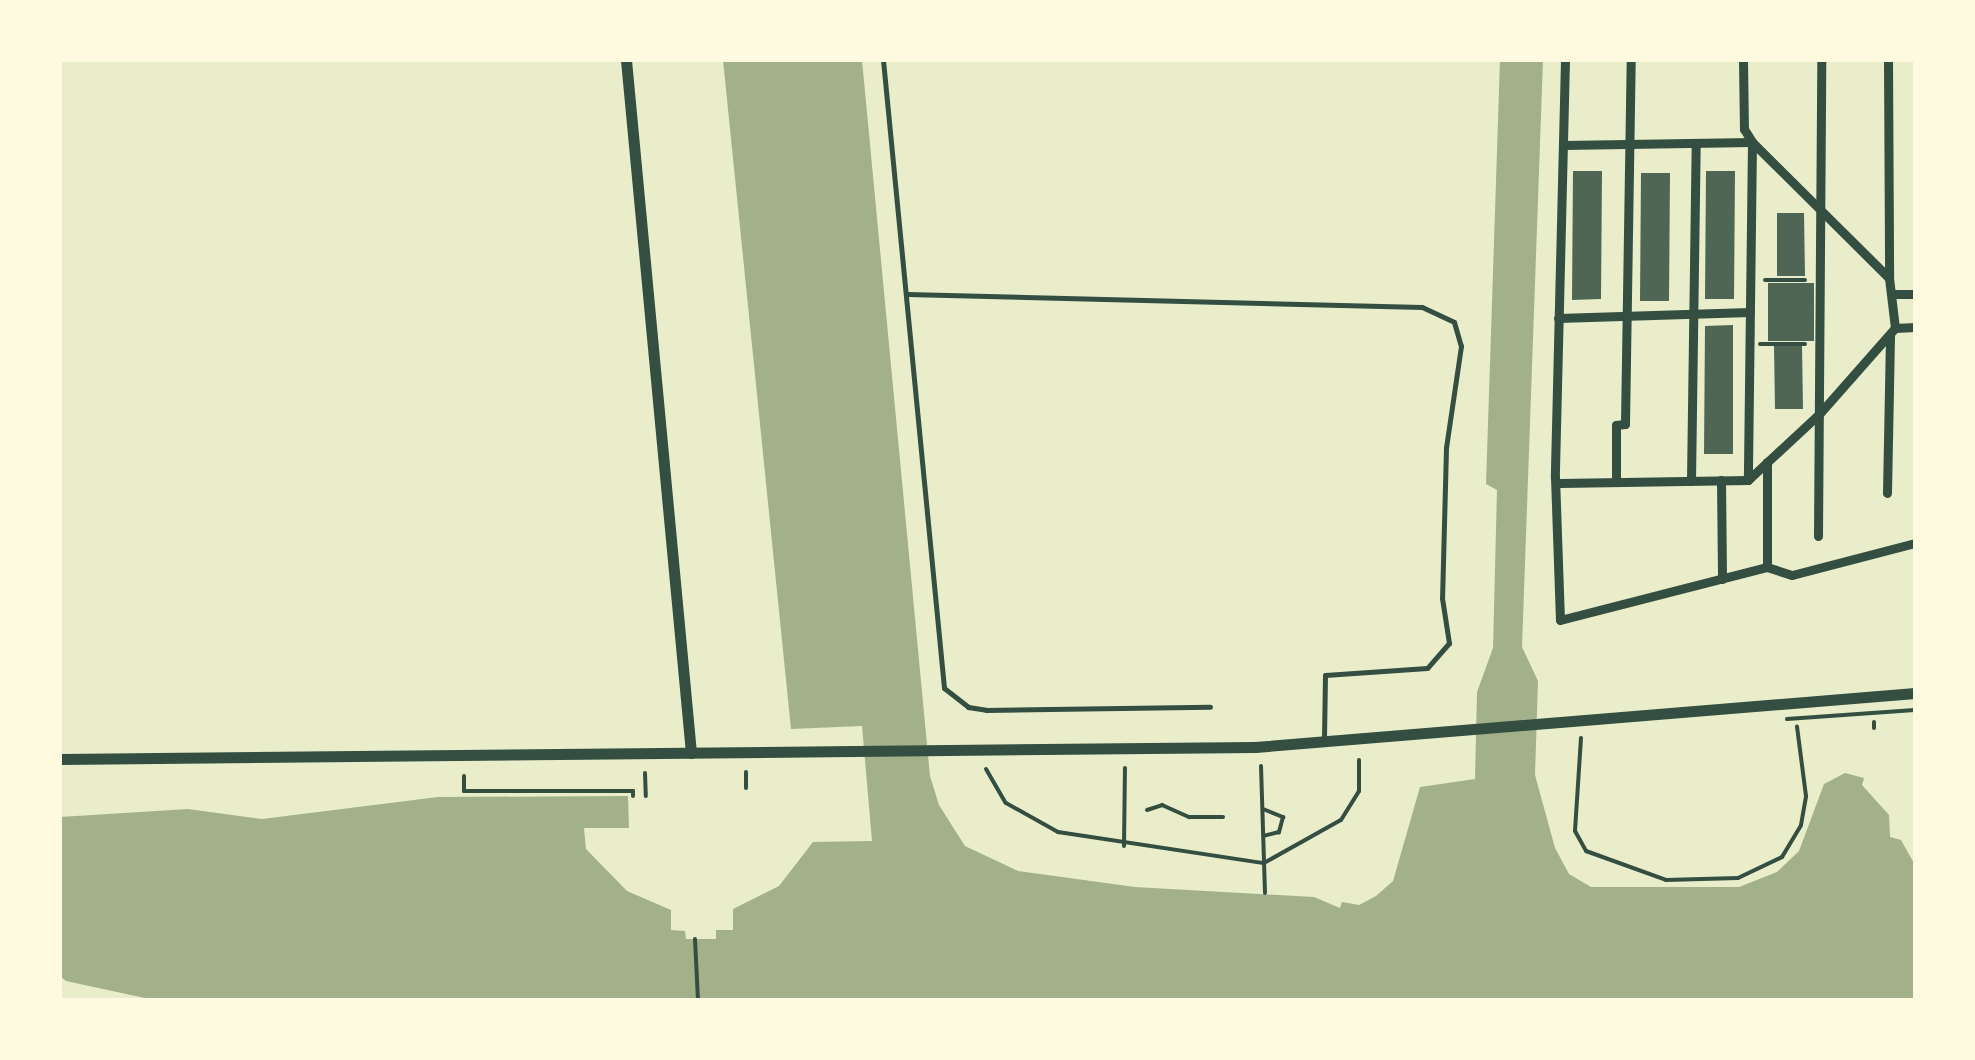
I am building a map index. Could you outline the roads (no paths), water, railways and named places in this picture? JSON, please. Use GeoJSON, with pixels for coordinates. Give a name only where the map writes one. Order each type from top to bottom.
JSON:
{"type":"FeatureCollection","features":[{"type":"Feature","properties":{"kind":"street"},"geometry":{"type":"LineString","coordinates":[[626,60],[691,752]]}},
{"type":"Feature","properties":{"kind":"street"},"geometry":{"type":"LineString","coordinates":[[1565,60],[1558,318],[1560,620],[1767,567],[1792,575],[1915,543]]}},
{"type":"Feature","properties":{"kind":"street"},"geometry":{"type":"LineString","coordinates":[[1616,482],[1616,425],[1625,424],[1631,60]]}},
{"type":"Feature","properties":{"kind":"street"},"geometry":{"type":"LineString","coordinates":[[1743,60],[1744,130],[1752,142],[1889,278]]}},
{"type":"Feature","properties":{"kind":"street"},"geometry":{"type":"LineString","coordinates":[[1818,536],[1820,60]]}},
{"type":"Feature","properties":{"kind":"street"},"geometry":{"type":"LineString","coordinates":[[1887,492],[1895,294],[1889,278],[1888,60]]}},
{"type":"Feature","properties":{"kind":"street"},"geometry":{"type":"LineString","coordinates":[[1691,481],[1696,142]]}},
{"type":"Feature","properties":{"kind":"street"},"geometry":{"type":"LineString","coordinates":[[1564,145],[1752,142]]}},
{"type":"Feature","properties":{"kind":"street"},"geometry":{"type":"LineString","coordinates":[[1748,480],[1752,142]]}},
{"type":"Feature","properties":{"kind":"street"},"geometry":{"type":"LineString","coordinates":[[1895,294],[1915,294]]}},
{"type":"Feature","properties":{"kind":"street"},"geometry":{"type":"LineString","coordinates":[[1558,318],[1750,312]]}},
{"type":"Feature","properties":{"kind":"street"},"geometry":{"type":"LineString","coordinates":[[1560,483],[1748,480],[1820,413],[1893,331],[1915,327]]}},
{"type":"Feature","properties":{"kind":"street"},"geometry":{"type":"LineString","coordinates":[[1767,567],[1768,462]]}},
{"type":"Feature","properties":{"kind":"street"},"geometry":{"type":"LineString","coordinates":[[1721,480],[1722,579]]}},
{"type":"Feature","properties":{"kind":"street"},"geometry":{"type":"LineString","coordinates":[[60,759],[932,751],[1324,743],[1915,693]]}},
{"type":"Feature","properties":{"kind":"lane"},"geometry":{"type":"LineString","coordinates":[[883,60],[944,688],[968,707],[986,710],[1210,708]]}},
{"type":"Feature","properties":{"kind":"lane"},"geometry":{"type":"LineString","coordinates":[[906,294],[1422,306],[1454,322],[1460,346],[1446,448],[1442,598],[1448,643],[1427,668],[1325,675],[1324,743]]}}]}
